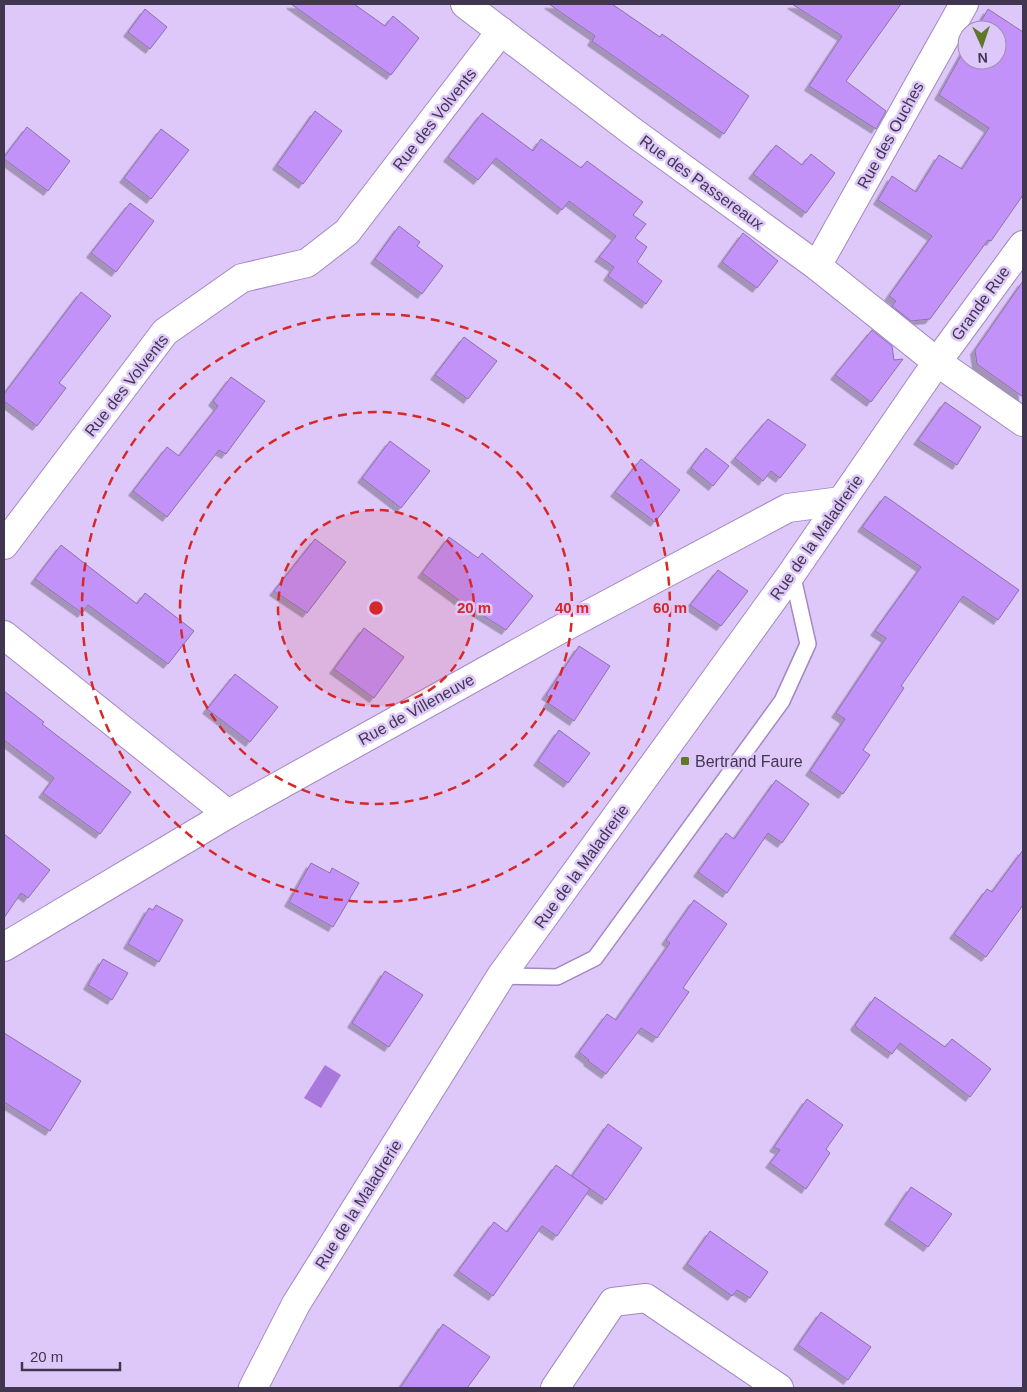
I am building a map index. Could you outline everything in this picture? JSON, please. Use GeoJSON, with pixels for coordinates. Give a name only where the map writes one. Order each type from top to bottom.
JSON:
{"type":"FeatureCollection","features":[{"type":"Feature","properties":{"kind":"street","name":"Rue des Passereaux"},"geometry":{"type":"LineString","coordinates":[[465,4],[633,132],[817,266],[937,362],[1023,422]]}},
{"type":"Feature","properties":{"kind":"street","name":"Rue des Ouches"},"geometry":{"type":"LineString","coordinates":[[817,266],[964,4]]}},
{"type":"Feature","properties":{"kind":"street","name":"Rue des Volvents"},"geometry":{"type":"LineString","coordinates":[[4,544],[165,332],[242,278],[307,264],[347,232],[501,31]]}},
{"type":"Feature","properties":{"kind":"street","name":"Grande Rue"},"geometry":{"type":"LineString","coordinates":[[937,362],[1023,245]]}},
{"type":"Feature","properties":{"kind":"street","name":"Rue de la Maladrerie"},"geometry":{"type":"LineString","coordinates":[[253,1388],[296,1304],[501,976],[792,573],[937,362]]}},
{"type":"Feature","properties":{"kind":"street","name":"Rue de Villeneuve"},"geometry":{"type":"LineString","coordinates":[[4,947],[228,814],[559,630],[788,508],[841,501]]}},
{"type":"Feature","properties":{"kind":"street"},"geometry":{"type":"LineString","coordinates":[[4,635],[228,814]]}},
{"type":"Feature","properties":{"kind":"street"},"geometry":{"type":"LineString","coordinates":[[555,1388],[613,1302],[646,1298],[779,1388]]}},
{"type":"Feature","properties":{"kind":"lane"},"geometry":{"type":"LineString","coordinates":[[501,976],[557,977],[595,958],[782,701],[808,644],[792,573]]}},
{"type":"Feature","properties":{"kind":"shaded area"},"geometry":{"type":"Polygon","coordinates":[[[325,1065],[341,1075],[321,1108],[304,1098],[325,1065]]]}},
{"type":"Feature","properties":{"kind":"building"},"geometry":{"type":"Polygon","coordinates":[[[291,4],[354,4],[385,26],[393,16],[419,38],[391,75],[291,4]]]}},
{"type":"Feature","properties":{"kind":"building"},"geometry":{"type":"Polygon","coordinates":[[[549,4],[612,4],[660,37],[662,34],[749,96],[724,134],[592,41],[595,36],[549,4]]]}},
{"type":"Feature","properties":{"kind":"building"},"geometry":{"type":"Polygon","coordinates":[[[792,4],[901,4],[846,81],[886,111],[876,129],[809,86],[842,36],[792,4]]]}},
{"type":"Feature","properties":{"kind":"building"},"geometry":{"type":"Polygon","coordinates":[[[145,9],[167,27],[150,49],[128,32],[145,9]]]}},
{"type":"Feature","properties":{"kind":"building"},"geometry":{"type":"Polygon","coordinates":[[[988,9],[1005,20],[982,20],[988,9]]]}},
{"type":"Feature","properties":{"kind":"building"},"geometry":{"type":"Polygon","coordinates":[[[1007,21],[1023,32],[1023,195],[991,241],[988,240],[930,319],[911,321],[892,306],[896,301],[889,296],[932,236],[878,200],[892,176],[916,192],[939,155],[962,169],[989,128],[939,95],[957,63],[957,70],[1007,70],[1007,21]]]}},
{"type":"Feature","properties":{"kind":"building"},"geometry":{"type":"Polygon","coordinates":[[[315,111],[342,131],[303,184],[277,165],[315,111]]]}},
{"type":"Feature","properties":{"kind":"building"},"geometry":{"type":"Polygon","coordinates":[[[482,113],[533,151],[541,139],[581,168],[587,161],[643,202],[633,215],[646,224],[635,238],[647,247],[637,262],[662,281],[646,304],[608,276],[614,267],[599,257],[616,236],[569,201],[562,210],[496,158],[478,180],[448,157],[482,113]]]}},
{"type":"Feature","properties":{"kind":"building"},"geometry":{"type":"Polygon","coordinates":[[[27,127],[70,161],[48,191],[4,159],[27,127]]]}},
{"type":"Feature","properties":{"kind":"building"},"geometry":{"type":"Polygon","coordinates":[[[161,129],[189,150],[151,199],[124,178],[161,129]]]}},
{"type":"Feature","properties":{"kind":"building"},"geometry":{"type":"Polygon","coordinates":[[[776,145],[802,165],[811,154],[835,173],[806,213],[753,174],[776,145]]]}},
{"type":"Feature","properties":{"kind":"building"},"geometry":{"type":"Polygon","coordinates":[[[130,203],[154,221],[116,272],[91,253],[130,203]]]}},
{"type":"Feature","properties":{"kind":"building"},"geometry":{"type":"Polygon","coordinates":[[[399,226],[420,242],[417,246],[443,266],[422,294],[375,259],[399,226]]]}},
{"type":"Feature","properties":{"kind":"building"},"geometry":{"type":"Polygon","coordinates":[[[743,233],[778,261],[757,288],[722,262],[743,233]]]}},
{"type":"Feature","properties":{"kind":"building"},"geometry":{"type":"Polygon","coordinates":[[[1023,281],[1023,397],[977,364],[975,350],[1023,281]]]}},
{"type":"Feature","properties":{"kind":"building"},"geometry":{"type":"Polygon","coordinates":[[[81,292],[111,316],[59,383],[66,388],[37,426],[4,401],[4,394],[81,292]]]}},
{"type":"Feature","properties":{"kind":"building"},"geometry":{"type":"Polygon","coordinates":[[[872,330],[892,346],[894,360],[903,359],[871,402],[835,375],[872,330]]]}},
{"type":"Feature","properties":{"kind":"building"},"geometry":{"type":"Polygon","coordinates":[[[464,337],[497,361],[468,399],[435,375],[464,337]]]}},
{"type":"Feature","properties":{"kind":"building"},"geometry":{"type":"Polygon","coordinates":[[[231,377],[265,401],[226,454],[219,450],[167,517],[133,491],[167,447],[179,456],[218,406],[213,401],[231,377]]]}},
{"type":"Feature","properties":{"kind":"building"},"geometry":{"type":"Polygon","coordinates":[[[945,402],[981,427],[957,465],[918,440],[945,402]]]}},
{"type":"Feature","properties":{"kind":"building"},"geometry":{"type":"Polygon","coordinates":[[[768,419],[806,445],[780,478],[771,471],[763,481],[735,458],[768,419]]]}},
{"type":"Feature","properties":{"kind":"building"},"geometry":{"type":"Polygon","coordinates":[[[390,441],[430,471],[401,508],[362,478],[390,441]]]}},
{"type":"Feature","properties":{"kind":"building"},"geometry":{"type":"Polygon","coordinates":[[[706,448],[729,466],[713,486],[691,468],[706,448]]]}},
{"type":"Feature","properties":{"kind":"building"},"geometry":{"type":"Polygon","coordinates":[[[641,459],[680,490],[655,522],[615,492],[641,459]]]}},
{"type":"Feature","properties":{"kind":"building"},"geometry":{"type":"Polygon","coordinates":[[[885,496],[1019,590],[998,620],[963,596],[901,686],[904,688],[863,750],[870,755],[843,794],[810,771],[845,719],[836,713],[886,638],[875,631],[921,567],[862,527],[885,496]]]}},
{"type":"Feature","properties":{"kind":"building"},"geometry":{"type":"Polygon","coordinates":[[[449,537],[478,558],[482,553],[533,596],[506,630],[471,609],[422,573],[449,537]]]}},
{"type":"Feature","properties":{"kind":"building"},"geometry":{"type":"Polygon","coordinates":[[[315,539],[346,562],[307,613],[274,591],[315,539]]]}},
{"type":"Feature","properties":{"kind":"building"},"geometry":{"type":"Polygon","coordinates":[[[61,545],[137,604],[145,593],[194,631],[168,664],[88,605],[82,613],[35,579],[61,545]]]}},
{"type":"Feature","properties":{"kind":"building"},"geometry":{"type":"Polygon","coordinates":[[[718,570],[748,591],[721,626],[690,605],[718,570]]]}},
{"type":"Feature","properties":{"kind":"building"},"geometry":{"type":"Polygon","coordinates":[[[364,628],[404,657],[374,698],[334,669],[364,628]]]}},
{"type":"Feature","properties":{"kind":"building"},"geometry":{"type":"Polygon","coordinates":[[[579,646],[610,666],[574,721],[548,703],[551,698],[546,695],[579,646]]]}},
{"type":"Feature","properties":{"kind":"building"},"geometry":{"type":"Polygon","coordinates":[[[235,674],[278,707],[250,742],[207,709],[235,674]]]}},
{"type":"Feature","properties":{"kind":"building"},"geometry":{"type":"Polygon","coordinates":[[[4,691],[44,722],[42,724],[131,792],[100,834],[43,793],[54,778],[4,740],[4,691]]]}},
{"type":"Feature","properties":{"kind":"building"},"geometry":{"type":"Polygon","coordinates":[[[559,730],[590,753],[568,783],[538,761],[559,730]]]}},
{"type":"Feature","properties":{"kind":"building"},"geometry":{"type":"Polygon","coordinates":[[[776,780],[809,804],[782,843],[768,833],[727,893],[698,872],[726,833],[734,839],[776,780]]]}},
{"type":"Feature","properties":{"kind":"building"},"geometry":{"type":"Polygon","coordinates":[[[4,834],[50,870],[28,898],[21,893],[4,918],[4,834]]]}},
{"type":"Feature","properties":{"kind":"building"},"geometry":{"type":"Polygon","coordinates":[[[1023,850],[1023,905],[986,957],[954,934],[987,889],[992,892],[1023,850]]]}},
{"type":"Feature","properties":{"kind":"building"},"geometry":{"type":"Polygon","coordinates":[[[311,863],[330,873],[332,868],[359,883],[333,927],[289,902],[311,863]]]}},
{"type":"Feature","properties":{"kind":"building"},"geometry":{"type":"Polygon","coordinates":[[[694,900],[727,924],[683,988],[689,992],[657,1038],[641,1028],[606,1074],[579,1052],[607,1014],[616,1020],[670,943],[666,940],[694,900]]]}},
{"type":"Feature","properties":{"kind":"building"},"geometry":{"type":"Polygon","coordinates":[[[156,905],[183,920],[159,962],[128,944],[149,908],[153,910],[156,905]]]}},
{"type":"Feature","properties":{"kind":"building"},"geometry":{"type":"Polygon","coordinates":[[[103,959],[128,973],[112,1000],[88,985],[103,959]]]}},
{"type":"Feature","properties":{"kind":"building"},"geometry":{"type":"Polygon","coordinates":[[[385,971],[423,995],[389,1047],[352,1023],[385,971]]]}},
{"type":"Feature","properties":{"kind":"building"},"geometry":{"type":"Polygon","coordinates":[[[875,997],[945,1047],[952,1039],[991,1069],[970,1097],[900,1043],[892,1054],[857,1028],[855,1025],[875,997]]]}},
{"type":"Feature","properties":{"kind":"building"},"geometry":{"type":"Polygon","coordinates":[[[4,1033],[81,1081],[50,1131],[4,1102],[4,1033]]]}},
{"type":"Feature","properties":{"kind":"building"},"geometry":{"type":"Polygon","coordinates":[[[807,1099],[843,1125],[826,1149],[830,1153],[806,1189],[770,1163],[780,1150],[774,1147],[807,1099]]]}},
{"type":"Feature","properties":{"kind":"building"},"geometry":{"type":"Polygon","coordinates":[[[608,1124],[642,1148],[606,1200],[572,1176],[608,1124]]]}},
{"type":"Feature","properties":{"kind":"building"},"geometry":{"type":"Polygon","coordinates":[[[556,1165],[590,1189],[557,1236],[542,1226],[493,1296],[458,1271],[494,1222],[507,1232],[556,1165]]]}},
{"type":"Feature","properties":{"kind":"building"},"geometry":{"type":"Polygon","coordinates":[[[911,1187],[952,1214],[928,1247],[889,1220],[911,1187]]]}},
{"type":"Feature","properties":{"kind":"building"},"geometry":{"type":"Polygon","coordinates":[[[710,1231],[768,1272],[750,1298],[737,1290],[732,1296],[687,1264],[710,1231]]]}},
{"type":"Feature","properties":{"kind":"building"},"geometry":{"type":"Polygon","coordinates":[[[821,1312],[871,1347],[848,1380],[798,1345],[821,1312]]]}},
{"type":"Feature","properties":{"kind":"building"},"geometry":{"type":"Polygon","coordinates":[[[443,1324],[490,1357],[467,1388],[400,1388],[443,1324]]]}},
{"type":"Feature","properties":{"kind":"place","name":"Bertrand Faure"},"geometry":{"type":"Point","coordinates":[685,761]}}]}
